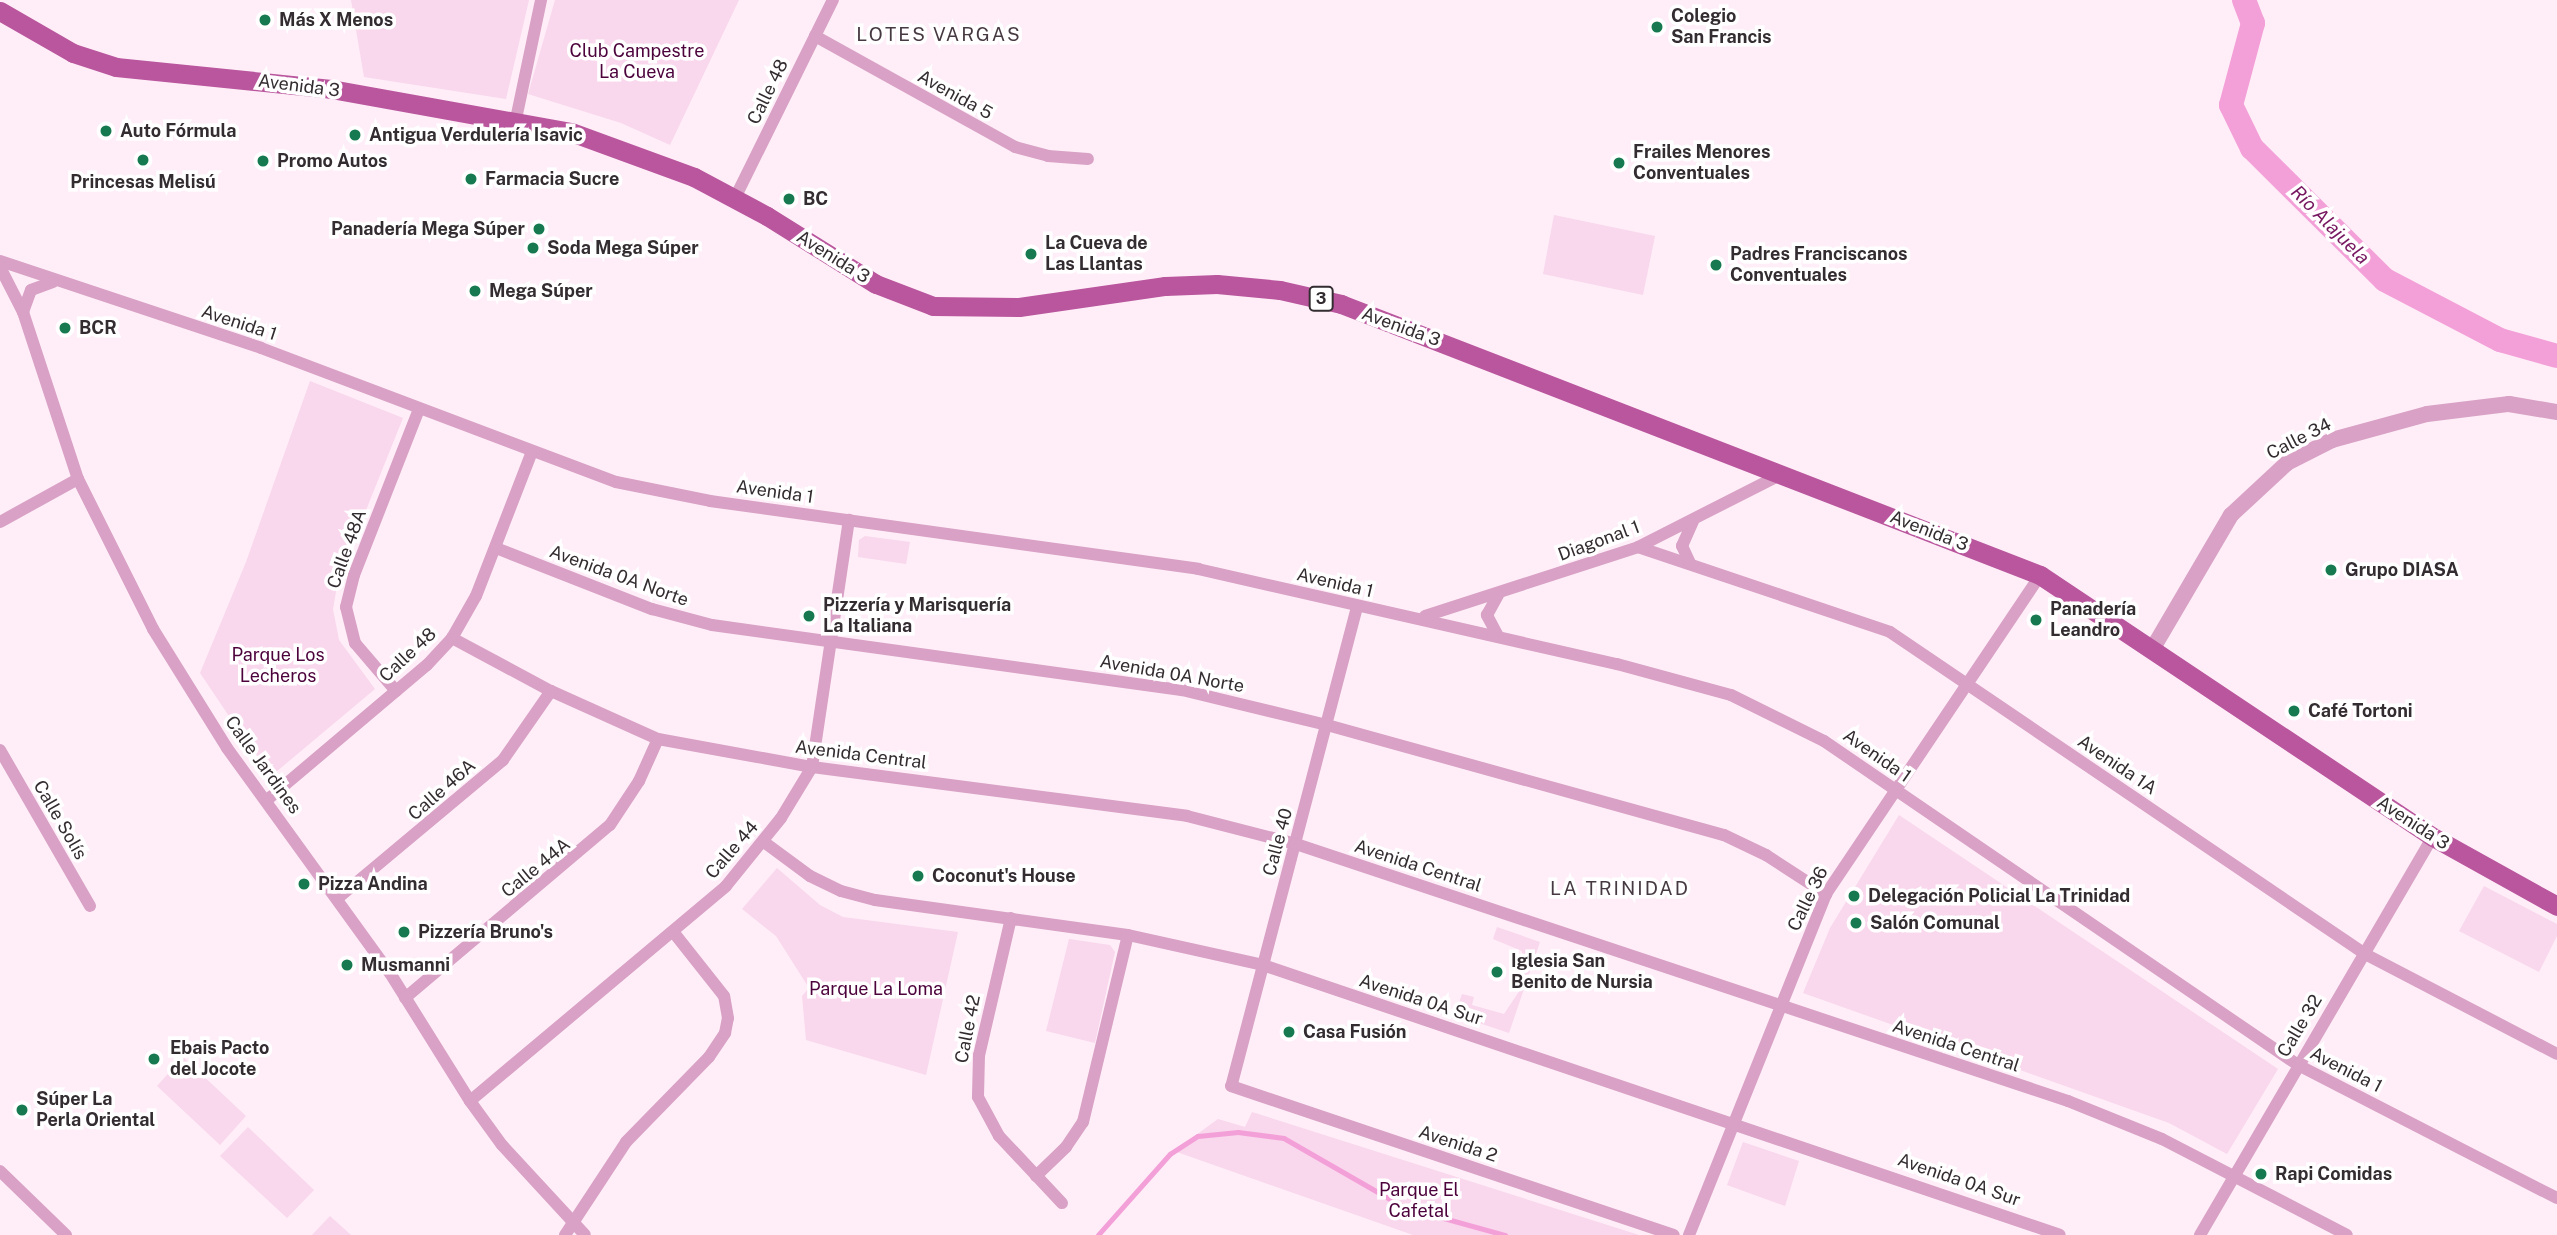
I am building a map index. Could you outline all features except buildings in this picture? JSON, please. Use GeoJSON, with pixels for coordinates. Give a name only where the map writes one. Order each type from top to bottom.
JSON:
{"type":"FeatureCollection","features":[{"type":"Feature","properties":{"kind":"main road","name":"Avenida 3"},"geometry":{"type":"LineString","coordinates":[[0,11],[73,53],[116,67],[331,89],[516,119],[571,132],[656,161],[734,198],[876,284],[911,301],[952,308],[1018,307],[1189,284],[1247,285],[1312,296],[2040,575],[2433,837],[2557,906]]}},
{"type":"Feature","properties":{"kind":"street"},"geometry":{"type":"LineString","coordinates":[[516,119],[541,0]]}},
{"type":"Feature","properties":{"kind":"street","name":"Calle 48"},"geometry":{"type":"LineString","coordinates":[[734,198],[833,0]]}},
{"type":"Feature","properties":{"kind":"street","name":"Avenida 5"},"geometry":{"type":"LineString","coordinates":[[815,36],[1015,147],[1048,156],[1088,159]]}},
{"type":"Feature","properties":{"kind":"street","name":"Avenida 1"},"geometry":{"type":"LineString","coordinates":[[0,261],[52,282],[261,348],[531,454],[661,493],[1198,569],[1357,607],[1420,617],[1739,698],[1824,741],[2298,1065],[2557,1198]]}},
{"type":"Feature","properties":{"kind":"street","name":"Calle Jardines"},"geometry":{"type":"LineString","coordinates":[[0,267],[23,312],[78,479],[153,629],[228,748],[338,898],[470,1101],[502,1145],[585,1235]]}},
{"type":"Feature","properties":{"kind":"street"},"geometry":{"type":"LineString","coordinates":[[23,312],[31,290],[52,282]]}},
{"type":"Feature","properties":{"kind":"street","name":"Calle 34"},"geometry":{"type":"LineString","coordinates":[[2153,648],[2231,514],[2287,463],[2372,427],[2427,414],[2509,404],[2557,412]]}},
{"type":"Feature","properties":{"kind":"street","name":"Calle 48A"},"geometry":{"type":"LineString","coordinates":[[396,691],[355,643],[346,607],[419,409]]}},
{"type":"Feature","properties":{"kind":"street","name":"Calle 48"},"geometry":{"type":"LineString","coordinates":[[267,800],[396,691],[452,638],[496,548],[531,454]]}},
{"type":"Feature","properties":{"kind":"street","name":"Diagonal 1"},"geometry":{"type":"LineString","coordinates":[[1420,617],[1498,595],[1639,547],[1782,474]]}},
{"type":"Feature","properties":{"kind":"street"},"geometry":{"type":"LineString","coordinates":[[0,522],[78,479]]}},
{"type":"Feature","properties":{"kind":"street","name":"Calle 44"},"geometry":{"type":"LineString","coordinates":[[470,1101],[674,933],[726,886],[765,842],[812,767],[849,520]]}},
{"type":"Feature","properties":{"kind":"street"},"geometry":{"type":"LineString","coordinates":[[1690,563],[1682,546],[1693,521]]}},
{"type":"Feature","properties":{"kind":"street","name":"Avenida 1A"},"geometry":{"type":"LineString","coordinates":[[1639,547],[1882,628],[2365,954],[2557,1054]]}},
{"type":"Feature","properties":{"kind":"street","name":"Avenida 0A Norte"},"geometry":{"type":"LineString","coordinates":[[496,548],[682,618],[832,644],[1182,690],[1327,725],[1724,835],[1766,855],[1826,894]]}},
{"type":"Feature","properties":{"kind":"street","name":"Calle 36"},"geometry":{"type":"LineString","coordinates":[[1689,1235],[1826,894],[2040,575]]}},
{"type":"Feature","properties":{"kind":"street"},"geometry":{"type":"LineString","coordinates":[[1498,595],[1487,615],[1498,636]]}},
{"type":"Feature","properties":{"kind":"street","name":"Calle 40"},"geometry":{"type":"LineString","coordinates":[[1231,1086],[1357,607]]}},
{"type":"Feature","properties":{"kind":"street","name":"Avenida Central"},"geometry":{"type":"LineString","coordinates":[[452,638],[551,691],[658,739],[812,767],[1187,816],[1296,844],[2068,1101],[2152,1134],[2347,1235]]}},
{"type":"Feature","properties":{"kind":"street","name":"Calle 46A"},"geometry":{"type":"LineString","coordinates":[[338,898],[503,760],[551,691]]}},
{"type":"Feature","properties":{"kind":"street","name":"Calle 44A"},"geometry":{"type":"LineString","coordinates":[[405,998],[610,825],[639,781],[658,739]]}},
{"type":"Feature","properties":{"kind":"street","name":"Calle Solís"},"geometry":{"type":"LineString","coordinates":[[0,750],[90,906]]}},
{"type":"Feature","properties":{"kind":"street","name":"Calle 32"},"geometry":{"type":"LineString","coordinates":[[2200,1235],[2232,1176],[2433,837]]}},
{"type":"Feature","properties":{"kind":"street","name":"Avenida 0A Sur"},"geometry":{"type":"LineString","coordinates":[[765,842],[810,876],[841,891],[875,900],[1128,935],[1263,965],[1734,1122],[2060,1235]]}},
{"type":"Feature","properties":{"kind":"street","name":"Calle 42"},"geometry":{"type":"LineString","coordinates":[[1011,918],[979,1055],[978,1097],[999,1136],[1062,1203]]}},
{"type":"Feature","properties":{"kind":"street"},"geometry":{"type":"LineString","coordinates":[[565,1235],[626,1142],[719,1046],[728,1018],[718,986],[674,933]]}},
{"type":"Feature","properties":{"kind":"street"},"geometry":{"type":"LineString","coordinates":[[1036,1175],[1066,1147],[1083,1122],[1128,935]]}},
{"type":"Feature","properties":{"kind":"street","name":"Avenida 2"},"geometry":{"type":"LineString","coordinates":[[1231,1086],[1674,1235]]}},
{"type":"Feature","properties":{"kind":"street"},"geometry":{"type":"LineString","coordinates":[[0,1171],[66,1235]]}},
{"type":"Feature","properties":{"kind":"green space"},"geometry":{"type":"Polygon","coordinates":[[[351,0],[529,0],[506,99],[364,77],[351,0]]]}},
{"type":"Feature","properties":{"kind":"green space","name":"Club Campestre La Cueva"},"geometry":{"type":"Polygon","coordinates":[[[555,0],[739,0],[670,145],[621,123],[528,94],[555,0]]]}},
{"type":"Feature","properties":{"kind":"green space"},"geometry":{"type":"Polygon","coordinates":[[[1554,215],[1655,236],[1643,295],[1543,274],[1554,215]]]}},
{"type":"Feature","properties":{"kind":"green space","name":"Parque Los Lecheros"},"geometry":{"type":"Polygon","coordinates":[[[310,381],[403,418],[338,580],[333,609],[339,640],[375,689],[270,777],[200,673],[246,562],[310,381]]]}},
{"type":"Feature","properties":{"kind":"green space"},"geometry":{"type":"Polygon","coordinates":[[[865,536],[910,542],[906,564],[858,557],[859,540],[865,536]]]}},
{"type":"Feature","properties":{"kind":"green space"},"geometry":{"type":"Polygon","coordinates":[[[1899,815],[2278,1069],[2227,1154],[2169,1123],[1803,993],[1830,928],[1899,815]]]}},
{"type":"Feature","properties":{"kind":"green space","name":"Parque La Loma"},"geometry":{"type":"Polygon","coordinates":[[[777,868],[820,905],[843,917],[958,932],[926,1075],[806,1040],[802,996],[809,988],[776,936],[742,909],[777,868]]]}},
{"type":"Feature","properties":{"kind":"green space"},"geometry":{"type":"Polygon","coordinates":[[[2484,886],[2557,924],[2557,936],[2539,972],[2459,931],[2484,886]]]}},
{"type":"Feature","properties":{"kind":"green space"},"geometry":{"type":"Polygon","coordinates":[[[1497,927],[1540,942],[1509,1033],[1455,1015],[1462,994],[1474,997],[1472,1005],[1504,1014],[1524,984],[1522,951],[1493,939],[1497,927]]]}},
{"type":"Feature","properties":{"kind":"green space"},"geometry":{"type":"Polygon","coordinates":[[[1069,939],[1110,945],[1115,952],[1095,1043],[1046,1031],[1069,939]]]}},
{"type":"Feature","properties":{"kind":"green space"},"geometry":{"type":"Polygon","coordinates":[[[183,1057],[246,1116],[220,1145],[157,1086],[183,1057]]]}},
{"type":"Feature","properties":{"kind":"green space","name":"Parque El Cafetal"},"geometry":{"type":"Polygon","coordinates":[[[1252,1112],[1639,1235],[1413,1235],[1174,1151],[1218,1119],[1245,1127],[1252,1112]]]}},
{"type":"Feature","properties":{"kind":"green space"},"geometry":{"type":"Polygon","coordinates":[[[248,1127],[314,1190],[287,1218],[220,1156],[248,1127]]]}},
{"type":"Feature","properties":{"kind":"green space"},"geometry":{"type":"Polygon","coordinates":[[[1743,1142],[1799,1161],[1785,1206],[1727,1185],[1743,1142]]]}},
{"type":"Feature","properties":{"kind":"green space"},"geometry":{"type":"Polygon","coordinates":[[[330,1216],[351,1235],[312,1235],[330,1216]]]}},
{"type":"Feature","properties":{"kind":"waterway","name":"Río Alajuela"},"geometry":{"type":"LineString","coordinates":[[2244,0],[2253,23],[2231,105],[2252,148],[2385,280],[2500,340],[2557,356]]}},
{"type":"Feature","properties":{"kind":"waterway"},"geometry":{"type":"LineString","coordinates":[[1098,1235],[1170,1154],[1198,1136],[1238,1132],[1284,1138],[1404,1207],[1505,1235]]}},
{"type":"Feature","properties":{"kind":"place","name":"Más X Menos"},"geometry":{"type":"Point","coordinates":[265,20]}},
{"type":"Feature","properties":{"kind":"place","name":"Colegio San Francis"},"geometry":{"type":"Point","coordinates":[1657,27]}},
{"type":"Feature","properties":{"kind":"place","name":"Auto Fórmula"},"geometry":{"type":"Point","coordinates":[106,131]}},
{"type":"Feature","properties":{"kind":"place","name":"Antigua Verdulería Isavic"},"geometry":{"type":"Point","coordinates":[355,135]}},
{"type":"Feature","properties":{"kind":"place","name":"Princesas Melisú"},"geometry":{"type":"Point","coordinates":[143,160]}},
{"type":"Feature","properties":{"kind":"place","name":"Promo Autos"},"geometry":{"type":"Point","coordinates":[263,161]}},
{"type":"Feature","properties":{"kind":"place","name":"Frailes Menores Conventuales"},"geometry":{"type":"Point","coordinates":[1619,163]}},
{"type":"Feature","properties":{"kind":"place","name":"Farmacia Sucre"},"geometry":{"type":"Point","coordinates":[471,179]}},
{"type":"Feature","properties":{"kind":"place","name":"BC"},"geometry":{"type":"Point","coordinates":[789,199]}},
{"type":"Feature","properties":{"kind":"place","name":"Panadería Mega Súper"},"geometry":{"type":"Point","coordinates":[539,229]}},
{"type":"Feature","properties":{"kind":"place","name":"Soda Mega Súper"},"geometry":{"type":"Point","coordinates":[533,248]}},
{"type":"Feature","properties":{"kind":"place","name":"La Cueva de Las Llantas"},"geometry":{"type":"Point","coordinates":[1031,254]}},
{"type":"Feature","properties":{"kind":"place","name":"Padres Franciscanos Conventuales"},"geometry":{"type":"Point","coordinates":[1716,265]}},
{"type":"Feature","properties":{"kind":"place","name":"Mega Súper"},"geometry":{"type":"Point","coordinates":[475,291]}},
{"type":"Feature","properties":{"kind":"place","name":"BCR"},"geometry":{"type":"Point","coordinates":[65,328]}},
{"type":"Feature","properties":{"kind":"place","name":"Grupo DIASA"},"geometry":{"type":"Point","coordinates":[2331,570]}},
{"type":"Feature","properties":{"kind":"place","name":"Pizzería y Marisquería La Italiana"},"geometry":{"type":"Point","coordinates":[809,616]}},
{"type":"Feature","properties":{"kind":"place","name":"Panadería Leandro"},"geometry":{"type":"Point","coordinates":[2036,620]}},
{"type":"Feature","properties":{"kind":"place","name":"Café Tortoni"},"geometry":{"type":"Point","coordinates":[2294,711]}},
{"type":"Feature","properties":{"kind":"place","name":"Coconut's House"},"geometry":{"type":"Point","coordinates":[918,876]}},
{"type":"Feature","properties":{"kind":"place","name":"Pizza Andina"},"geometry":{"type":"Point","coordinates":[304,884]}},
{"type":"Feature","properties":{"kind":"place","name":"Delegación Policial La Trinidad"},"geometry":{"type":"Point","coordinates":[1854,896]}},
{"type":"Feature","properties":{"kind":"place","name":"Salón Comunal"},"geometry":{"type":"Point","coordinates":[1856,923]}},
{"type":"Feature","properties":{"kind":"place","name":"Pizzería Bruno's"},"geometry":{"type":"Point","coordinates":[404,932]}},
{"type":"Feature","properties":{"kind":"place","name":"Musmanni"},"geometry":{"type":"Point","coordinates":[347,965]}},
{"type":"Feature","properties":{"kind":"place","name":"Iglesia San Benito de Nursia"},"geometry":{"type":"Point","coordinates":[1497,972]}},
{"type":"Feature","properties":{"kind":"place","name":"Casa Fusión"},"geometry":{"type":"Point","coordinates":[1289,1032]}},
{"type":"Feature","properties":{"kind":"place","name":"Ebais Pacto del Jocote"},"geometry":{"type":"Point","coordinates":[154,1059]}},
{"type":"Feature","properties":{"kind":"place","name":"Súper La Perla Oriental"},"geometry":{"type":"Point","coordinates":[22,1110]}},
{"type":"Feature","properties":{"kind":"place","name":"Rapi Comidas"},"geometry":{"type":"Point","coordinates":[2261,1174]}},
{"type":"Feature","properties":{"kind":"district","name":"LOTES VARGAS"},"geometry":{"type":"Point","coordinates":[939,35]}},
{"type":"Feature","properties":{"kind":"district","name":"LA TRINIDAD"},"geometry":{"type":"Point","coordinates":[1620,889]}}]}
